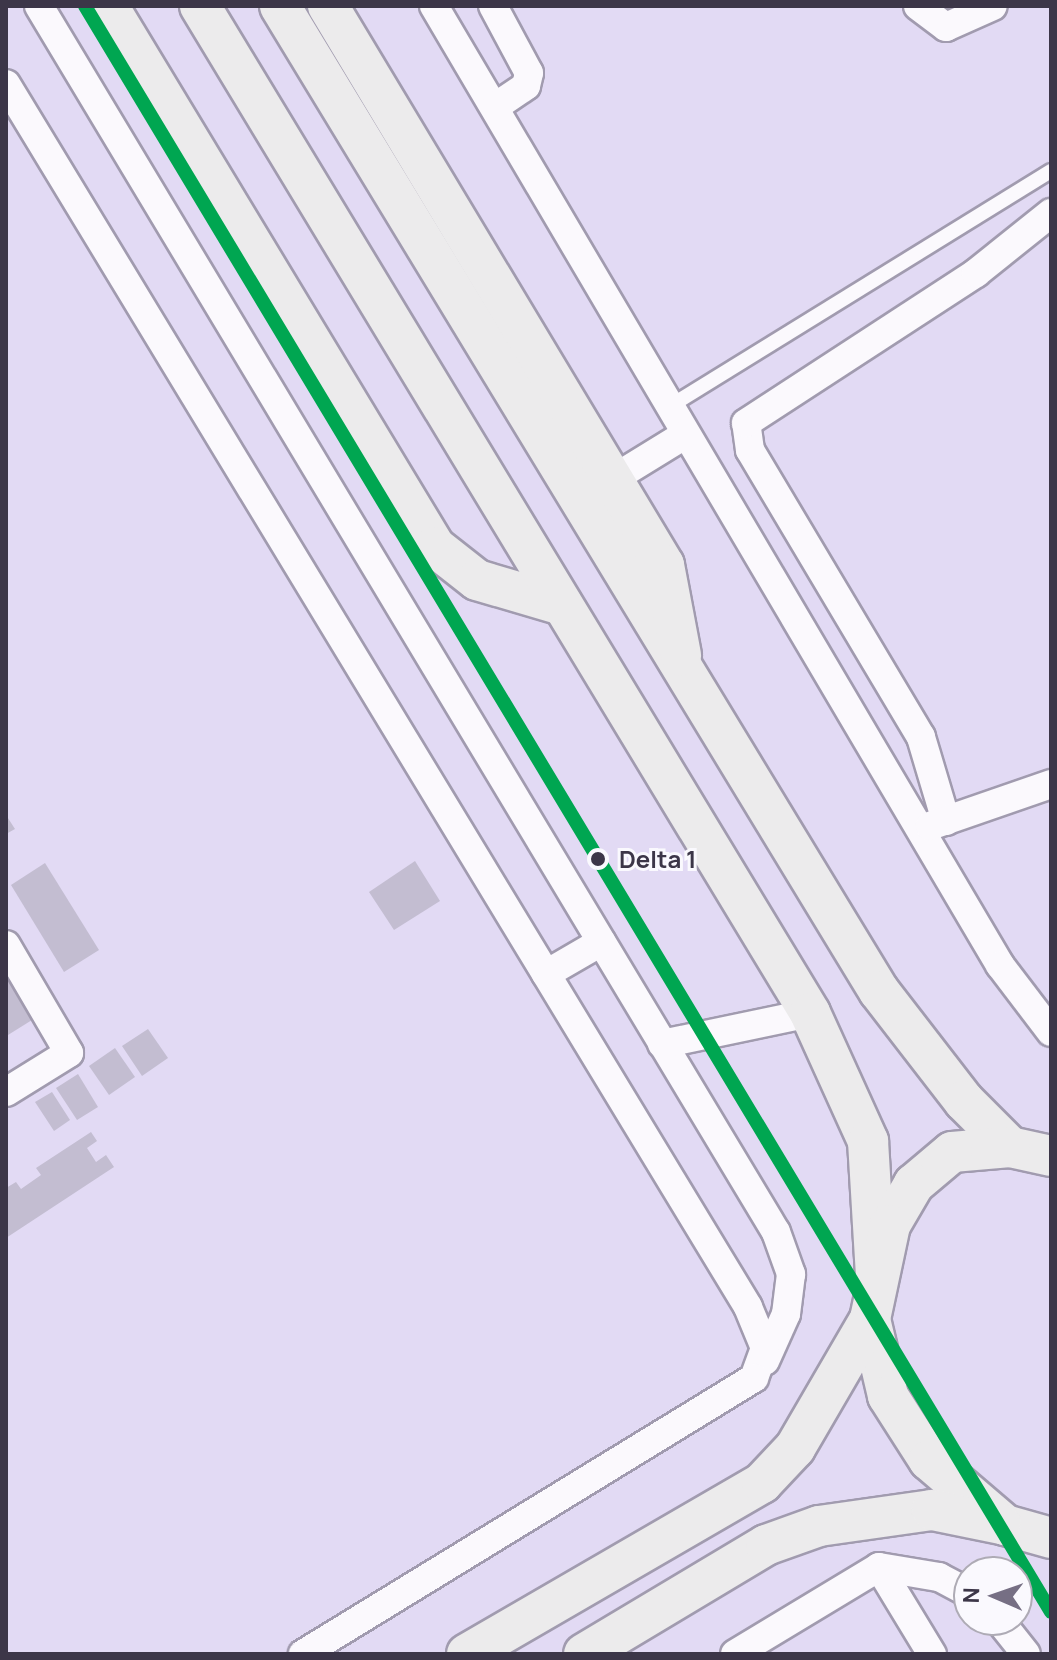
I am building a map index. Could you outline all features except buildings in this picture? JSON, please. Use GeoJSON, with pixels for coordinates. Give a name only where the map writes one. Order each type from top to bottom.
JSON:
{"type":"FeatureCollection","features":[{"type":"Feature","properties":{"kind":"street"},"geometry":{"type":"LineString","coordinates":[[39,6],[776,1232],[791,1274],[786,1314],[763,1366],[303,1654]]}},
{"type":"Feature","properties":{"kind":"street"},"geometry":{"type":"LineString","coordinates":[[108,6],[435,547],[477,580],[562,605]]}},
{"type":"Feature","properties":{"kind":"street"},"geometry":{"type":"LineString","coordinates":[[200,6],[810,1013],[868,1141],[876,1276]]}},
{"type":"Feature","properties":{"kind":"street"},"geometry":{"type":"LineString","coordinates":[[280,6],[879,991],[964,1101],[1010,1147]]}},
{"type":"Feature","properties":{"kind":"street"},"geometry":{"type":"LineString","coordinates":[[328,6],[664,565],[683,668]]}},
{"type":"Feature","properties":{"kind":"street"},"geometry":{"type":"LineString","coordinates":[[434,6],[496,106],[683,436],[918,830],[1000,965],[1051,1032]]}},
{"type":"Feature","properties":{"kind":"street"},"geometry":{"type":"LineString","coordinates":[[493,6],[529,73],[526,86],[496,106]]}},
{"type":"Feature","properties":{"kind":"street"},"geometry":{"type":"LineString","coordinates":[[918,6],[946,27],[993,6]]}},
{"type":"Feature","properties":{"kind":"street"},"geometry":{"type":"LineString","coordinates":[[6,84],[761,1330],[763,1366]]}},
{"type":"Feature","properties":{"kind":"street"},"geometry":{"type":"LineString","coordinates":[[946,821],[921,737],[750,450],[746,423],[976,273],[1051,213]]}},
{"type":"Feature","properties":{"kind":"street"},"geometry":{"type":"LineString","coordinates":[[613,479],[683,436]]}},
{"type":"Feature","properties":{"kind":"street"},"geometry":{"type":"LineString","coordinates":[[918,830],[1051,784]]}},
{"type":"Feature","properties":{"kind":"street"},"geometry":{"type":"LineString","coordinates":[[546,974],[601,942]]}},
{"type":"Feature","properties":{"kind":"street"},"geometry":{"type":"LineString","coordinates":[[6,945],[69,1053],[6,1092]]}},
{"type":"Feature","properties":{"kind":"street"},"geometry":{"type":"LineString","coordinates":[[662,1044],[810,1013]]}},
{"type":"Feature","properties":{"kind":"street"},"geometry":{"type":"LineString","coordinates":[[1005,1525],[929,1460],[888,1396],[870,1319],[876,1276],[890,1225],[914,1184],[952,1152],[1010,1147],[1051,1156]]}},
{"type":"Feature","properties":{"kind":"street"},"geometry":{"type":"LineString","coordinates":[[467,1654],[762,1483],[801,1440],[870,1319]]}},
{"type":"Feature","properties":{"kind":"street"},"geometry":{"type":"LineString","coordinates":[[584,1654],[766,1545],[819,1526],[932,1510],[1051,1538]]}},
{"type":"Feature","properties":{"kind":"street"},"geometry":{"type":"LineString","coordinates":[[879,1567],[932,1654]]}},
{"type":"Feature","properties":{"kind":"street"},"geometry":{"type":"LineString","coordinates":[[735,1654],[879,1567],[939,1577],[953,1584]]}},
{"type":"Feature","properties":{"kind":"street"},"geometry":{"type":"LineString","coordinates":[[1012,1636],[1026,1654]]}},
{"type":"Feature","properties":{"kind":"lane"},"geometry":{"type":"LineString","coordinates":[[667,408],[1051,171]]}},
{"type":"Feature","properties":{"kind":"transit line"},"geometry":{"type":"LineString","coordinates":[[85,6],[1051,1612]]}},
{"type":"Feature","properties":{"kind":"place","name":"Delta 1"},"geometry":{"type":"Point","coordinates":[598,859]}}]}
